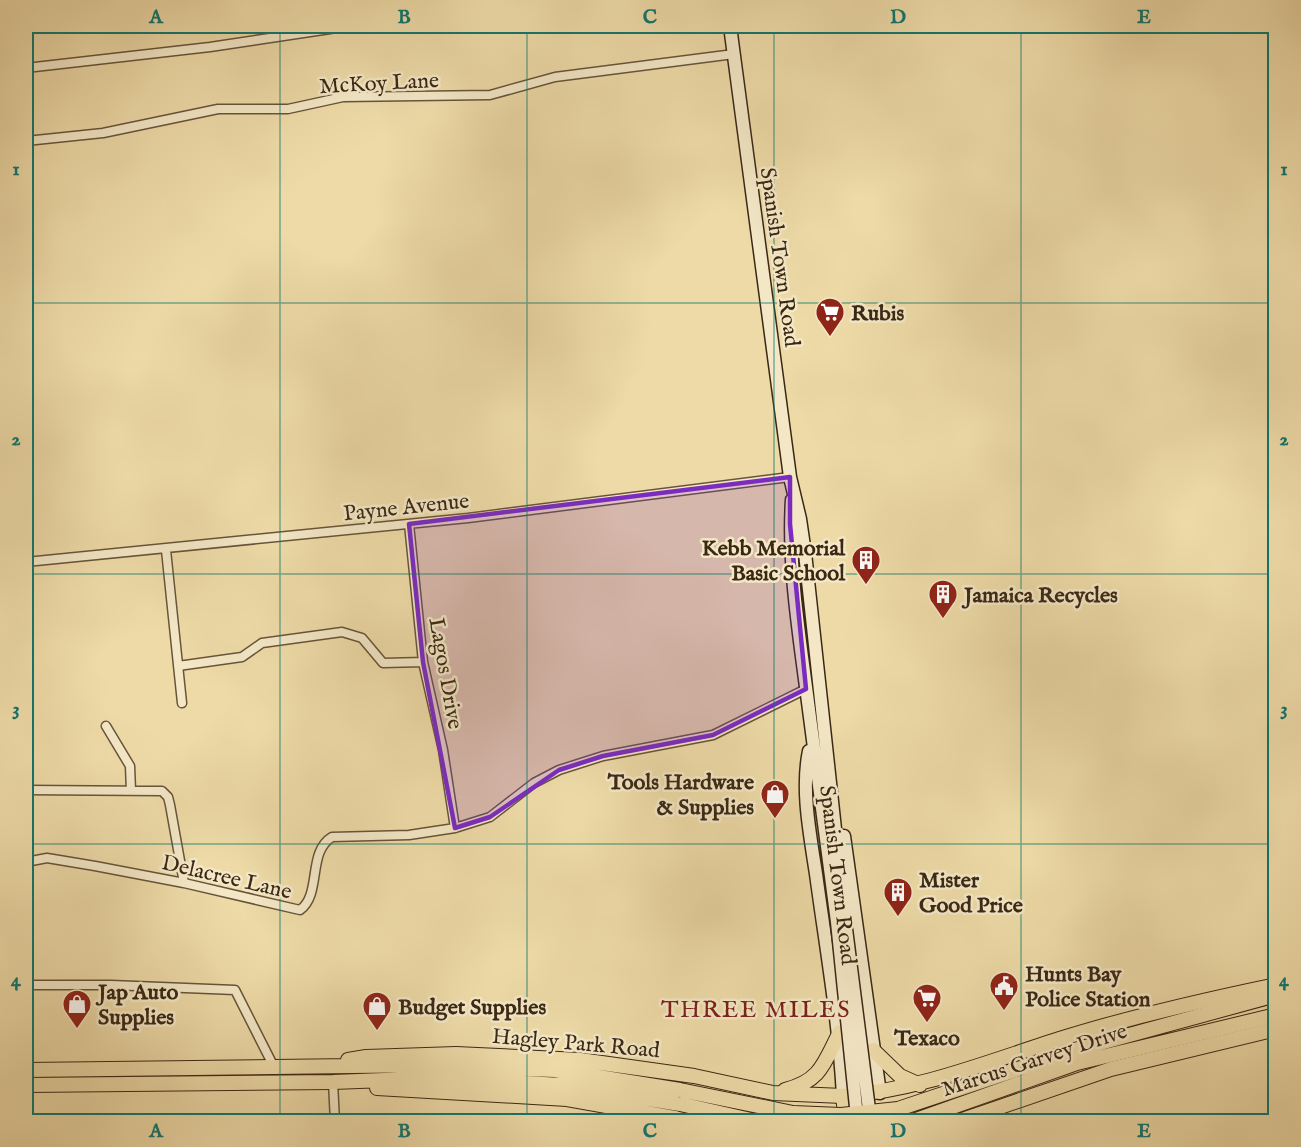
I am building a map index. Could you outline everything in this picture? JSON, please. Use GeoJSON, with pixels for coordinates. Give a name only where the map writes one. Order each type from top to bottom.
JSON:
{"type":"FeatureCollection","features":[{"type":"Feature","properties":{"kind":"main road","name":"Spanish Town Road"},"geometry":{"type":"LineString","coordinates":[[730,26],[792,493],[800,519],[829,765],[858,1122]]}},
{"type":"Feature","properties":{"kind":"main road","name":"Spanish Town Road"},"geometry":{"type":"LineString","coordinates":[[792,493],[790,524],[811,741],[871,1122]]}},
{"type":"Feature","properties":{"kind":"main road","name":"Spanish Town Road"},"geometry":{"type":"LineString","coordinates":[[811,741],[805,768],[809,824],[840,1032],[844,1118]]}},
{"type":"Feature","properties":{"kind":"main road","name":"Spanish Town Road"},"geometry":{"type":"LineString","coordinates":[[829,765],[848,863],[883,1122]]}},
{"type":"Feature","properties":{"kind":"main road","name":"Marcus Garvey Drive"},"geometry":{"type":"LineString","coordinates":[[843,1096],[879,1093],[920,1085],[1118,1021],[1275,985]]}},
{"type":"Feature","properties":{"kind":"main road","name":"Marcus Garvey Drive"},"geometry":{"type":"LineString","coordinates":[[844,1118],[898,1109],[1275,995]]}},
{"type":"Feature","properties":{"kind":"main road","name":"Marcus Garvey Drive"},"geometry":{"type":"LineString","coordinates":[[910,1122],[1078,1056],[1275,1015]]}},
{"type":"Feature","properties":{"kind":"main road","name":"Marcus Garvey Drive"},"geometry":{"type":"LineString","coordinates":[[956,1122],[1111,1069],[1275,1029]]}},
{"type":"Feature","properties":{"kind":"main road"},"geometry":{"type":"LineString","coordinates":[[694,1121],[707,1099],[725,1093],[773,1093],[800,1086],[814,1078],[822,1070],[840,1032]]}},
{"type":"Feature","properties":{"kind":"main road"},"geometry":{"type":"LineString","coordinates":[[873,1050],[900,1076],[920,1085]]}},
{"type":"Feature","properties":{"kind":"main road","name":"Hagley Park Road"},"geometry":{"type":"LineString","coordinates":[[304,1068],[366,1057],[445,1054],[580,1060],[683,1074],[773,1093],[843,1096]]}},
{"type":"Feature","properties":{"kind":"main road","name":"Hagley Park Road"},"geometry":{"type":"LineString","coordinates":[[26,1071],[430,1065],[555,1070],[680,1097],[760,1122]]}},
{"type":"Feature","properties":{"kind":"main road","name":"Hagley Park Road"},"geometry":{"type":"LineString","coordinates":[[26,1085],[338,1082],[437,1078],[561,1085],[680,1097],[844,1118]]}},
{"type":"Feature","properties":{"kind":"main road","name":"Hagley Park Road"},"geometry":{"type":"LineString","coordinates":[[338,1082],[377,1088],[567,1099],[694,1121]]}},
{"type":"Feature","properties":{"kind":"street"},"geometry":{"type":"LineString","coordinates":[[26,68],[210,47],[350,26]]}},
{"type":"Feature","properties":{"kind":"street","name":"McKoy Lane"},"geometry":{"type":"LineString","coordinates":[[26,141],[103,133],[218,109],[288,108],[343,97],[490,94],[555,77],[734,54]]}},
{"type":"Feature","properties":{"kind":"street"},"geometry":{"type":"LineString","coordinates":[[26,305],[26,328]]}},
{"type":"Feature","properties":{"kind":"street","name":"Payne Avenue"},"geometry":{"type":"LineString","coordinates":[[26,562],[166,550],[409,524],[790,477]]}},
{"type":"Feature","properties":{"kind":"street","name":"Lagos Drive"},"geometry":{"type":"LineString","coordinates":[[409,524],[423,662],[442,750],[454,828]]}},
{"type":"Feature","properties":{"kind":"street"},"geometry":{"type":"LineString","coordinates":[[166,550],[182,703]]}},
{"type":"Feature","properties":{"kind":"street"},"geometry":{"type":"LineString","coordinates":[[178,666],[242,657],[262,643],[342,632],[362,638],[383,663],[423,662]]}},
{"type":"Feature","properties":{"kind":"street","name":"Delacree Lane"},"geometry":{"type":"LineString","coordinates":[[26,862],[47,858],[184,883],[300,910],[305,906],[310,893],[322,847],[332,837],[409,835],[454,828],[490,817],[534,783],[559,770],[603,756],[713,735],[806,689]]}},
{"type":"Feature","properties":{"kind":"street"},"geometry":{"type":"LineString","coordinates":[[106,726],[129,766],[132,791]]}},
{"type":"Feature","properties":{"kind":"street"},"geometry":{"type":"LineString","coordinates":[[26,790],[157,790],[168,797],[184,883]]}},
{"type":"Feature","properties":{"kind":"street"},"geometry":{"type":"LineString","coordinates":[[26,985],[111,985],[235,990],[274,1068]]}},
{"type":"Feature","properties":{"kind":"street"},"geometry":{"type":"LineString","coordinates":[[335,1122],[338,1082]]}},
{"type":"Feature","properties":{"kind":"highlighted area"},"geometry":{"type":"Polygon","coordinates":[[[790,477],[790,524],[806,689],[713,735],[603,756],[559,770],[490,817],[455,828],[423,662],[409,524],[790,477]]]}},
{"type":"Feature","properties":{"kind":"place","name":"Rubis"},"geometry":{"type":"Point","coordinates":[830,338]}},
{"type":"Feature","properties":{"kind":"place","name":"Kebb Memorial Basic School"},"geometry":{"type":"Point","coordinates":[866,586]}},
{"type":"Feature","properties":{"kind":"place","name":"Jamaica Recycles"},"geometry":{"type":"Point","coordinates":[943,620]}},
{"type":"Feature","properties":{"kind":"place","name":"Tools Hardware & Supplies"},"geometry":{"type":"Point","coordinates":[775,820]}},
{"type":"Feature","properties":{"kind":"place","name":"Mister Good Price"},"geometry":{"type":"Point","coordinates":[898,918]}},
{"type":"Feature","properties":{"kind":"place","name":"Hunts Bay Police Station"},"geometry":{"type":"Point","coordinates":[1004,1012]}},
{"type":"Feature","properties":{"kind":"place","name":"Texaco"},"geometry":{"type":"Point","coordinates":[927,1024]}},
{"type":"Feature","properties":{"kind":"place","name":"Jap Auto Supplies"},"geometry":{"type":"Point","coordinates":[77,1030]}},
{"type":"Feature","properties":{"kind":"place","name":"Budget Supplies"},"geometry":{"type":"Point","coordinates":[377,1032]}},
{"type":"Feature","properties":{"kind":"district","name":"THREE MILES"},"geometry":{"type":"Point","coordinates":[756,1009]}}]}
